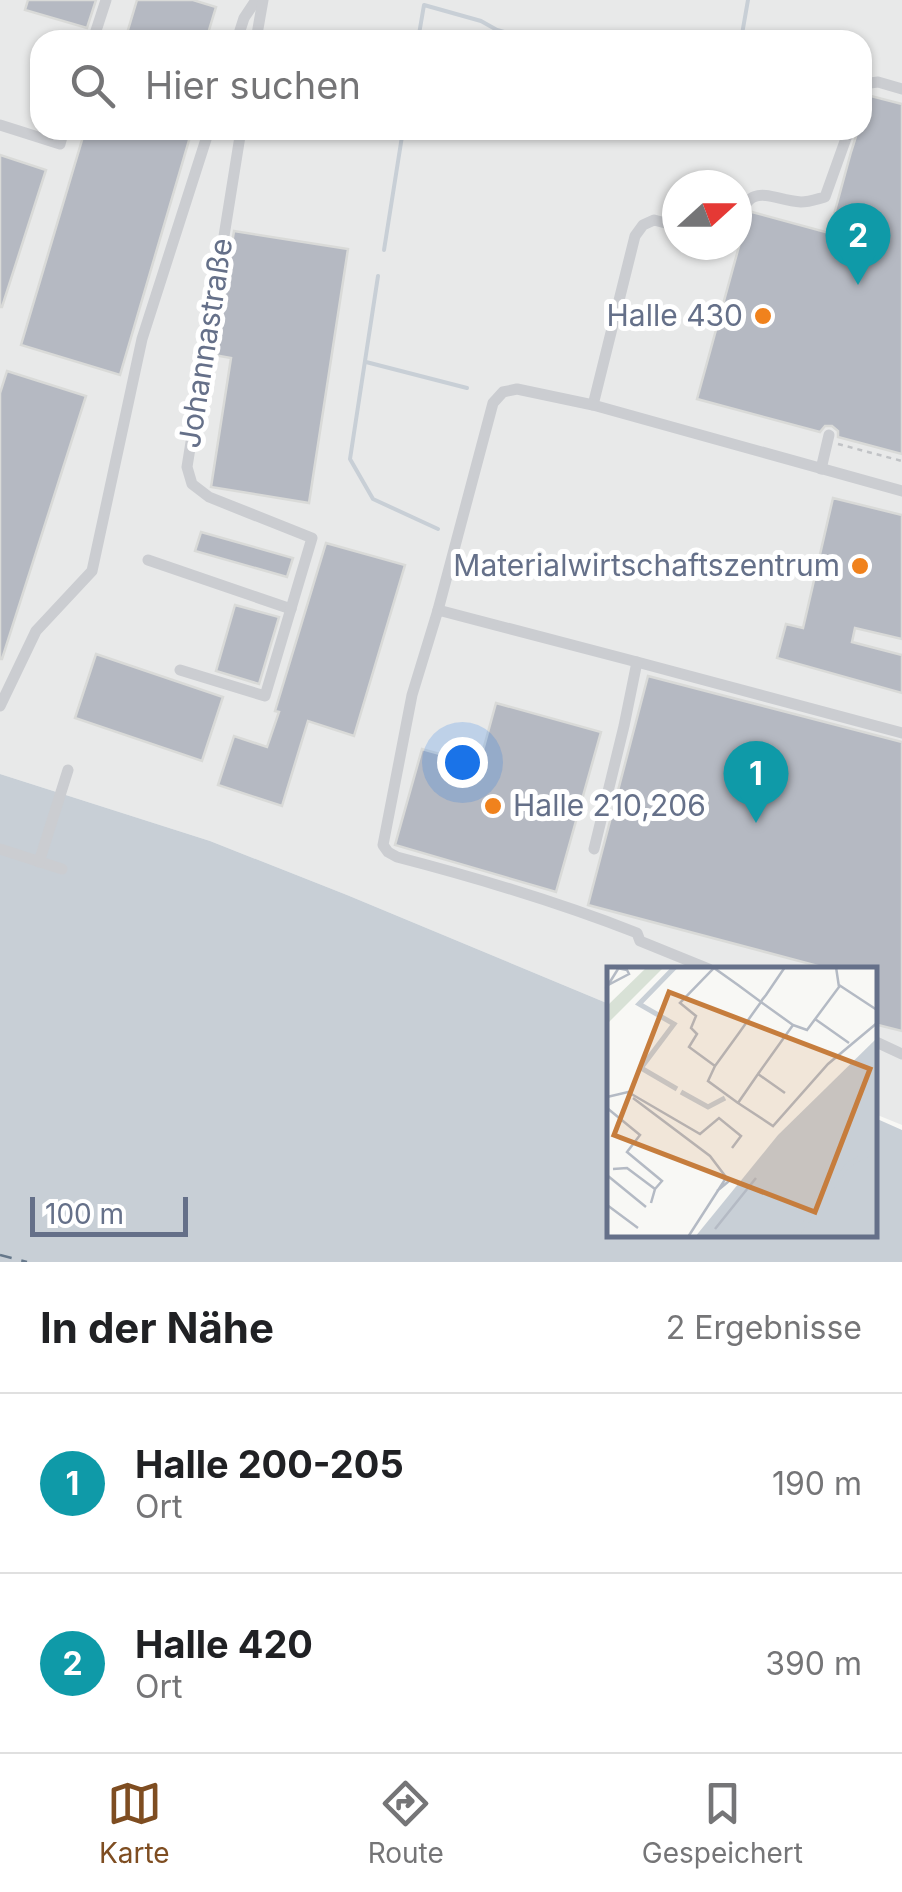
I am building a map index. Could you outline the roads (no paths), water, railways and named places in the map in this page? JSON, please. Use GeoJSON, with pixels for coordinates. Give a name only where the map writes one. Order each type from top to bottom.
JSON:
{"type":"FeatureCollection","features":[{"type":"Feature","properties":{"kind":"street"},"geometry":{"type":"LineString","coordinates":[[96,30],[106,0]]}},
{"type":"Feature","properties":{"kind":"street"},"geometry":{"type":"LineString","coordinates":[[240,30],[244,18],[260,0]]}},
{"type":"Feature","properties":{"kind":"street"},"geometry":{"type":"LineString","coordinates":[[257,30],[260,0]]}},
{"type":"Feature","properties":{"kind":"street"},"geometry":{"type":"LineString","coordinates":[[872,83],[902,89]]}},
{"type":"Feature","properties":{"kind":"street"},"geometry":{"type":"LineString","coordinates":[[0,124],[30,134]]}},
{"type":"Feature","properties":{"kind":"street"},"geometry":{"type":"LineString","coordinates":[[0,705],[36,631],[92,571],[142,339],[205,140]]}},
{"type":"Feature","properties":{"kind":"street","name":"Johannastraße"},"geometry":{"type":"LineString","coordinates":[[239,140],[187,467],[192,484],[210,497],[312,538],[291,608]]}},
{"type":"Feature","properties":{"kind":"street"},"geometry":{"type":"LineString","coordinates":[[752,198],[762,195],[805,202],[825,198],[845,140]]}},
{"type":"Feature","properties":{"kind":"street"},"geometry":{"type":"LineString","coordinates":[[592,405],[636,236],[643,225],[654,220],[662,222]]}},
{"type":"Feature","properties":{"kind":"street"},"geometry":{"type":"LineString","coordinates":[[702,967],[640,941],[637,933],[580,910],[397,857],[384,846],[412,695],[493,403],[503,392],[517,390],[592,405],[902,491]]}},
{"type":"Feature","properties":{"kind":"street"},"geometry":{"type":"LineString","coordinates":[[821,469],[828,438]]}},
{"type":"Feature","properties":{"kind":"street"},"geometry":{"type":"LineString","coordinates":[[148,560],[291,608],[265,696],[180,670]]}},
{"type":"Feature","properties":{"kind":"street"},"geometry":{"type":"LineString","coordinates":[[438,610],[902,733]]}},
{"type":"Feature","properties":{"kind":"street"},"geometry":{"type":"LineString","coordinates":[[594,849],[636,662]]}},
{"type":"Feature","properties":{"kind":"street"},"geometry":{"type":"LineString","coordinates":[[39,862],[68,770]]}},
{"type":"Feature","properties":{"kind":"street"},"geometry":{"type":"LineString","coordinates":[[0,849],[62,869]]}},
{"type":"Feature","properties":{"kind":"street"},"geometry":{"type":"LineString","coordinates":[[877,1042],[902,1054]]}},
{"type":"Feature","properties":{"kind":"waterway"},"geometry":{"type":"LineString","coordinates":[[743,30],[748,0]]}},
{"type":"Feature","properties":{"kind":"waterway"},"geometry":{"type":"LineString","coordinates":[[420,30],[424,5],[481,21],[497,30]]}},
{"type":"Feature","properties":{"kind":"waterway"},"geometry":{"type":"LineString","coordinates":[[384,250],[401,140]]}},
{"type":"Feature","properties":{"kind":"waterway"},"geometry":{"type":"LineString","coordinates":[[378,276],[350,459],[373,499],[438,529]]}},
{"type":"Feature","properties":{"kind":"waterway"},"geometry":{"type":"LineString","coordinates":[[366,362],[467,388]]}},
{"type":"Feature","properties":{"kind":"place","name":"Halle 420"},"geometry":{"type":"Point","coordinates":[858,285]}},
{"type":"Feature","properties":{"kind":"place","name":"Halle 430"},"geometry":{"type":"Point","coordinates":[763,316]}},
{"type":"Feature","properties":{"kind":"place","name":"Materialwirtschaftszentrum"},"geometry":{"type":"Point","coordinates":[860,566]}},
{"type":"Feature","properties":{"kind":"place","name":"Halle 210,206"},"geometry":{"type":"Point","coordinates":[493,806]}},
{"type":"Feature","properties":{"kind":"place","name":"Halle 200-205"},"geometry":{"type":"Point","coordinates":[756,823]}}]}
